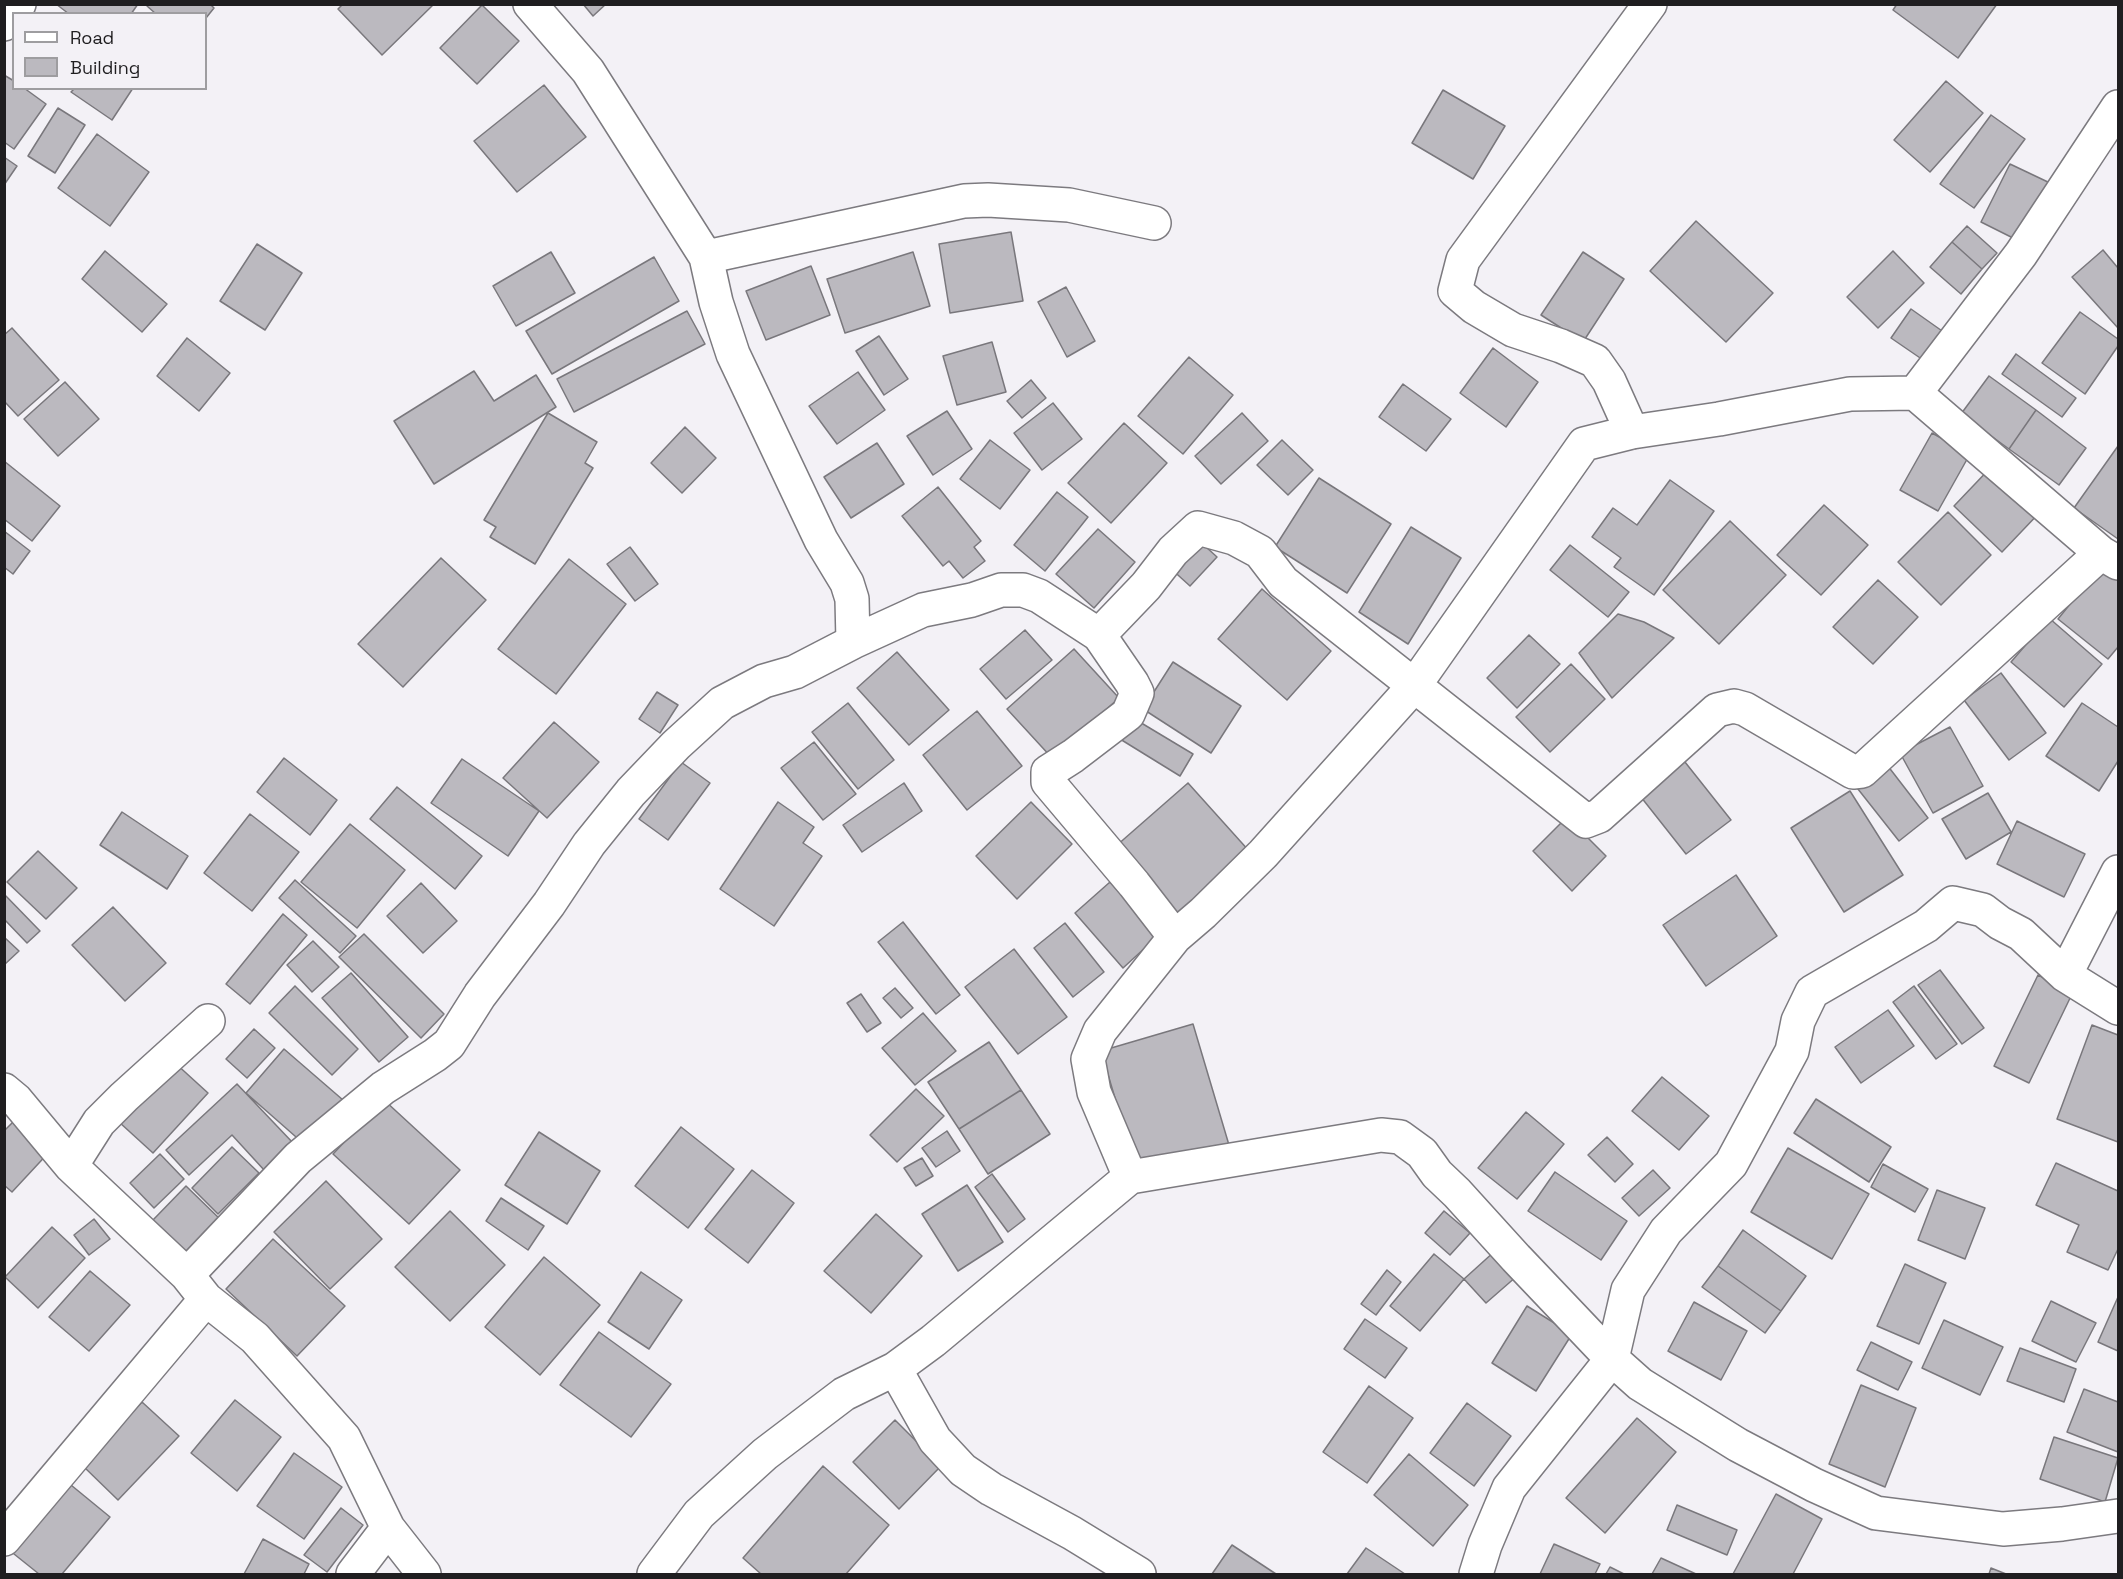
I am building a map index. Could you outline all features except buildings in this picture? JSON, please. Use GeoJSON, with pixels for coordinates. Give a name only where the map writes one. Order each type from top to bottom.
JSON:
{"type":"FeatureCollection","features":[{"type":"Feature","properties":{"kind":"street"},"geometry":{"type":"LineString","coordinates":[[530,4],[588,71],[706,256],[716,302],[733,354],[821,540],[847,583],[852,599],[853,642]]}},
{"type":"Feature","properties":{"kind":"street"},"geometry":{"type":"LineString","coordinates":[[1632,432],[1609,381],[1595,361],[1561,346],[1513,330],[1474,308],[1455,291],[1463,260],[1650,4]]}},
{"type":"Feature","properties":{"kind":"street"},"geometry":{"type":"LineString","coordinates":[[1915,393],[2021,254],[2118,107]]}},
{"type":"Feature","properties":{"kind":"street"},"geometry":{"type":"LineString","coordinates":[[706,256],[964,201],[988,200],[1069,205],[1154,223]]}},
{"type":"Feature","properties":{"kind":"street"},"geometry":{"type":"LineString","coordinates":[[1099,635],[1146,586],[1173,551],[1198,528],[1234,538],[1260,552],[1283,582],[1414,686],[1586,821],[1599,816],[1717,710],[1734,706],[1745,709],[1853,772],[1862,771],[2110,558],[1915,393],[1850,394],[1719,419],[1632,432],[1584,444],[1414,686],[1263,854],[1175,937],[1101,1031],[1088,1059],[1094,1092],[1130,1178]]}},
{"type":"Feature","properties":{"kind":"street"},"geometry":{"type":"LineString","coordinates":[[4,1539],[298,1158],[383,1088],[449,1044],[480,994],[549,904],[589,844],[631,792],[676,745],[722,704],[764,681],[795,672],[922,610],[972,600],[1001,590],[1023,590],[1040,596],[1099,635],[1137,693],[1128,714],[1048,772],[1048,782],[1134,884],[1175,937]]}},
{"type":"Feature","properties":{"kind":"street"},"geometry":{"type":"LineString","coordinates":[[2065,975],[2118,872]]}},
{"type":"Feature","properties":{"kind":"street"},"geometry":{"type":"LineString","coordinates":[[1476,1575],[1485,1545],[1509,1488],[1612,1359],[1628,1290],[1666,1231],[1731,1164],[1792,1051],[1798,1021],[1812,992],[1926,926],[1953,903],[1983,910],[2000,923],[2021,934],[2065,975],[2118,1008]]}},
{"type":"Feature","properties":{"kind":"street"},"geometry":{"type":"LineString","coordinates":[[71,1166],[99,1122],[208,1021]]}},
{"type":"Feature","properties":{"kind":"street"},"geometry":{"type":"LineString","coordinates":[[8,1099],[71,1166],[197,1287],[255,1338],[344,1438],[388,1528],[424,1575]]}},
{"type":"Feature","properties":{"kind":"street"},"geometry":{"type":"LineString","coordinates":[[654,1575],[699,1514],[765,1454],[844,1394],[895,1369],[933,1341],[1130,1178],[1373,1136],[1400,1137],[1422,1153],[1437,1174],[1612,1359],[1640,1384],[1738,1445],[1814,1485],[1876,1513],[2003,1529],[2118,1516]]}},
{"type":"Feature","properties":{"kind":"street"},"geometry":{"type":"LineString","coordinates":[[895,1369],[935,1440],[963,1470],[991,1489],[1072,1533],[1139,1575]]}},
{"type":"Feature","properties":{"kind":"street"},"geometry":{"type":"LineString","coordinates":[[353,1575],[388,1528]]}}]}
